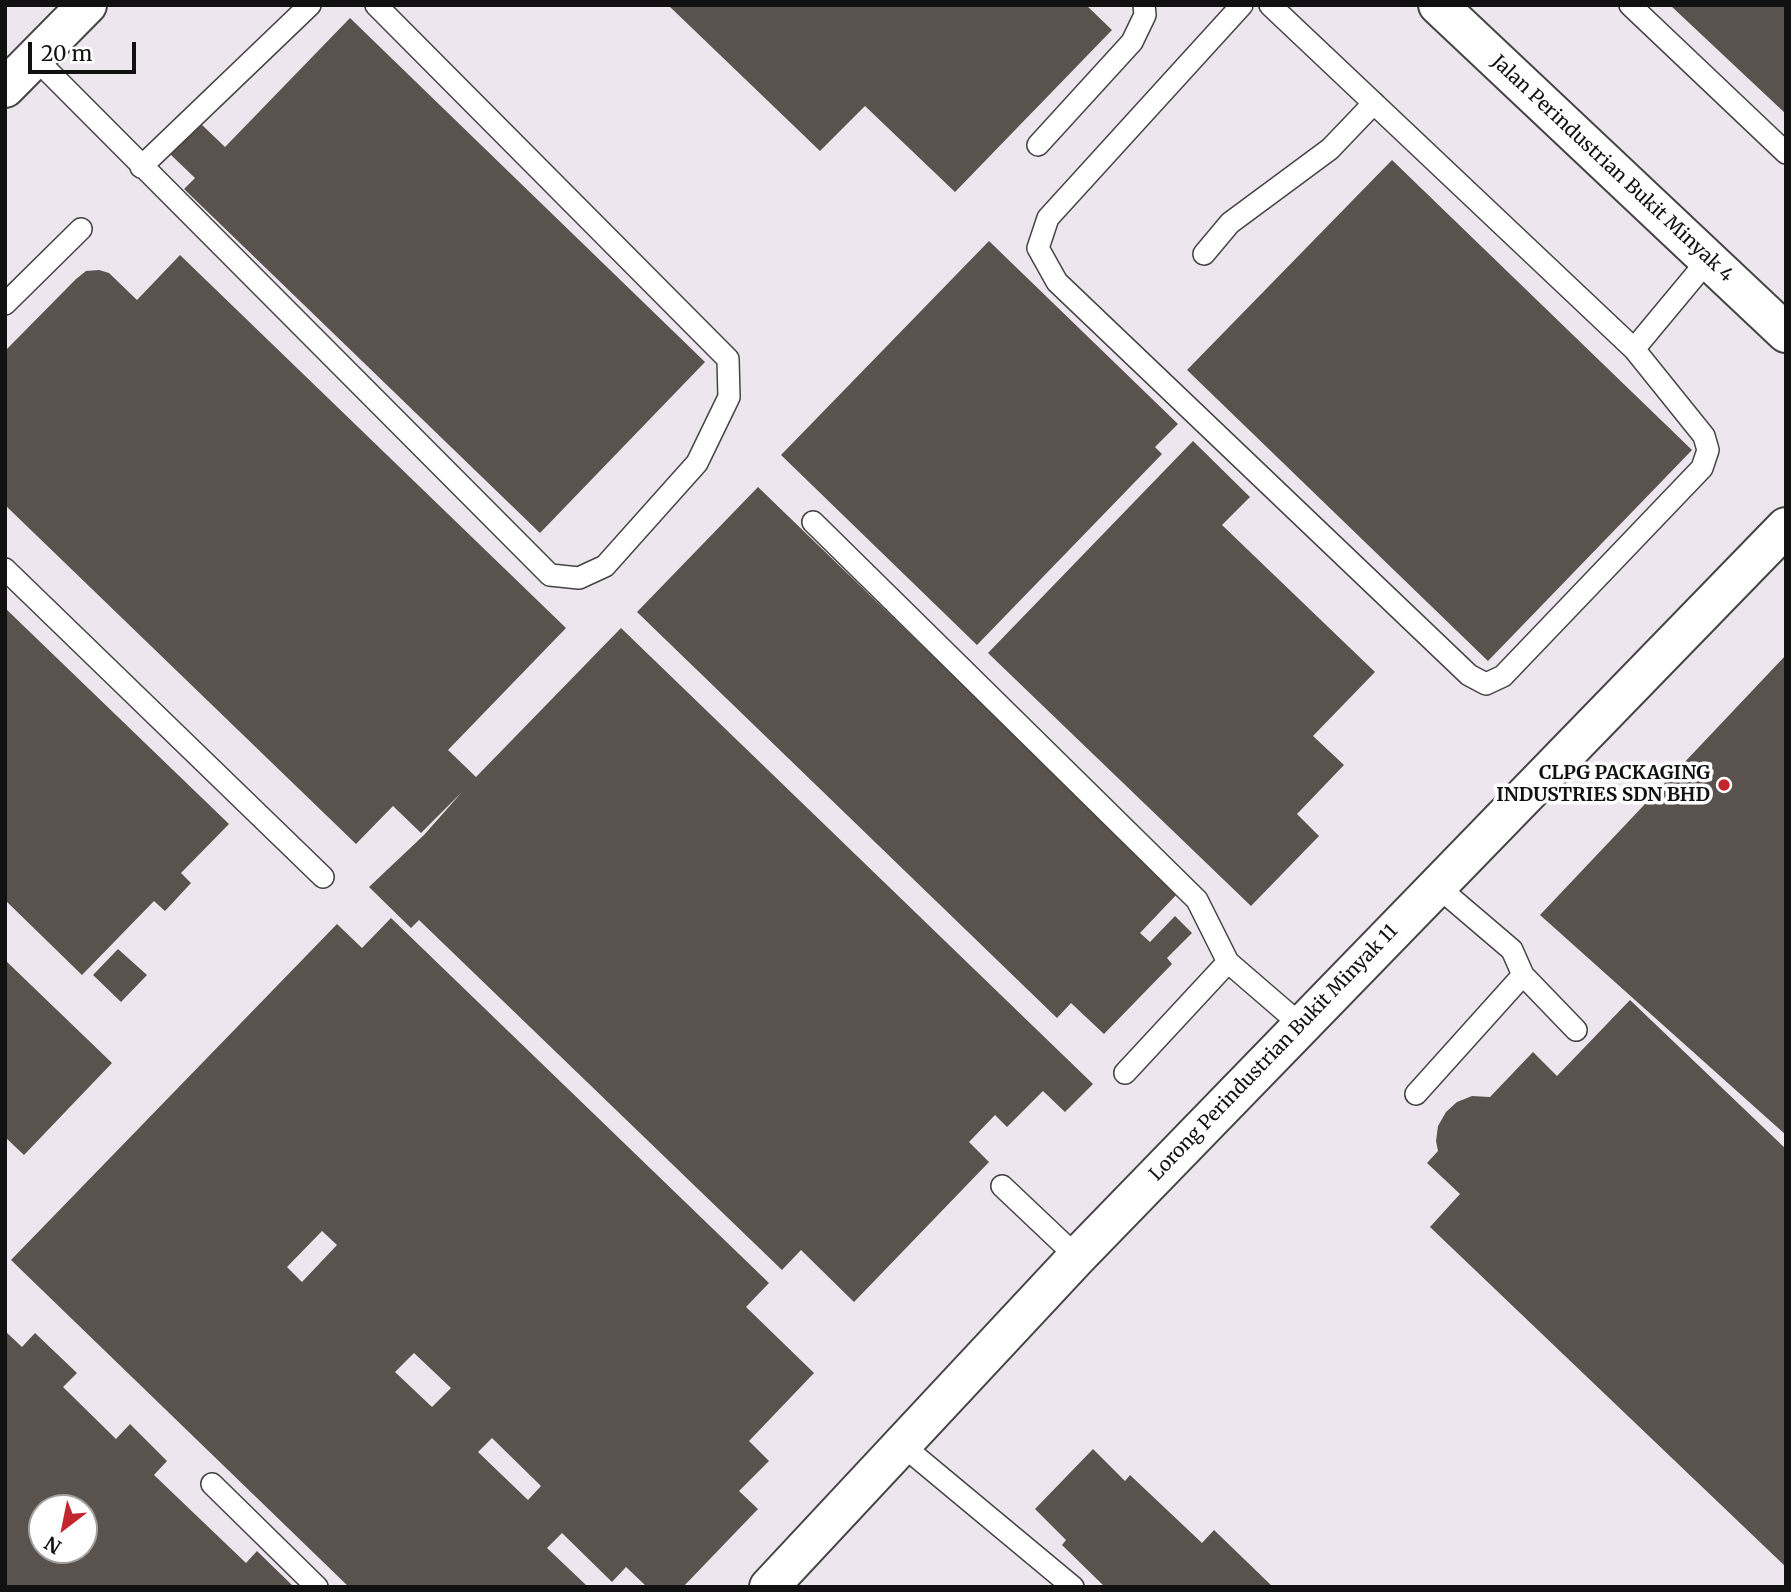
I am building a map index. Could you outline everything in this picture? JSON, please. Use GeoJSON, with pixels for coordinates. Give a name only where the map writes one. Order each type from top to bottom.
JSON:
{"type":"FeatureCollection","features":[{"type":"Feature","properties":{"kind":"street"},"geometry":{"type":"LineString","coordinates":[[5,88],[87,5]]}},
{"type":"Feature","properties":{"kind":"street","name":"Jalan Perindustrian Bukit Minyak 4"},"geometry":{"type":"LineString","coordinates":[[1438,5],[1786,333]]}},
{"type":"Feature","properties":{"kind":"street","name":"Lorong Perindustrian Bukit Minyak 11"},"geometry":{"type":"LineString","coordinates":[[769,1587],[1076,1256],[1786,527]]}},
{"type":"Feature","properties":{"kind":"lane"},"geometry":{"type":"LineString","coordinates":[[141,167],[310,5]]}},
{"type":"Feature","properties":{"kind":"lane"},"geometry":{"type":"LineString","coordinates":[[34,57],[550,575],[579,578],[605,566],[696,463],[729,397],[728,359],[376,5]]}},
{"type":"Feature","properties":{"kind":"lane"},"geometry":{"type":"LineString","coordinates":[[1038,145],[1132,42],[1145,15],[1144,5]]}},
{"type":"Feature","properties":{"kind":"lane"},"geometry":{"type":"LineString","coordinates":[[1242,5],[1048,218],[1038,248],[1057,282],[1469,675],[1486,684],[1503,676],[1702,468],[1708,450],[1704,436],[1634,349],[1270,5]]}},
{"type":"Feature","properties":{"kind":"lane"},"geometry":{"type":"LineString","coordinates":[[1630,5],[1786,153]]}},
{"type":"Feature","properties":{"kind":"lane"},"geometry":{"type":"LineString","coordinates":[[1204,254],[1230,223],[1330,149],[1374,103]]}},
{"type":"Feature","properties":{"kind":"lane"},"geometry":{"type":"LineString","coordinates":[[5,304],[81,229]]}},
{"type":"Feature","properties":{"kind":"lane"},"geometry":{"type":"LineString","coordinates":[[1634,349],[1708,260]]}},
{"type":"Feature","properties":{"kind":"lane"},"geometry":{"type":"LineString","coordinates":[[813,522],[1197,900],[1228,962],[1301,1025]]}},
{"type":"Feature","properties":{"kind":"lane"},"geometry":{"type":"LineString","coordinates":[[5,569],[323,877]]}},
{"type":"Feature","properties":{"kind":"lane"},"geometry":{"type":"LineString","coordinates":[[1437,886],[1512,950],[1523,975],[1576,1030]]}},
{"type":"Feature","properties":{"kind":"lane"},"geometry":{"type":"LineString","coordinates":[[1125,1073],[1228,962]]}},
{"type":"Feature","properties":{"kind":"lane"},"geometry":{"type":"LineString","coordinates":[[1416,1094],[1523,975]]}},
{"type":"Feature","properties":{"kind":"lane"},"geometry":{"type":"LineString","coordinates":[[1002,1186],[1076,1256]]}},
{"type":"Feature","properties":{"kind":"lane"},"geometry":{"type":"LineString","coordinates":[[901,1444],[1073,1587]]}},
{"type":"Feature","properties":{"kind":"lane"},"geometry":{"type":"LineString","coordinates":[[212,1484],[317,1587]]}},
{"type":"Feature","properties":{"kind":"shaded area"},"geometry":{"type":"Polygon","coordinates":[[[5,5],[1786,5],[1786,1587],[5,1587],[5,5]]]}},
{"type":"Feature","properties":{"kind":"building"},"geometry":{"type":"Polygon","coordinates":[[[668,5],[1086,5],[1112,30],[955,192],[865,106],[820,151],[668,5]]]}},
{"type":"Feature","properties":{"kind":"building"},"geometry":{"type":"Polygon","coordinates":[[[1670,5],[1786,5],[1786,114],[1670,5]]]}},
{"type":"Feature","properties":{"kind":"building"},"geometry":{"type":"Polygon","coordinates":[[[350,18],[705,362],[540,533],[184,189],[195,178],[170,154],[200,123],[225,147],[350,18]]]}},
{"type":"Feature","properties":{"kind":"building"},"geometry":{"type":"Polygon","coordinates":[[[1392,160],[1692,450],[1488,661],[1187,370],[1392,160]]]}},
{"type":"Feature","properties":{"kind":"building"},"geometry":{"type":"Polygon","coordinates":[[[989,241],[1178,424],[1155,447],[1162,454],[977,645],[781,455],[989,241]]]}},
{"type":"Feature","properties":{"kind":"building"},"geometry":{"type":"Polygon","coordinates":[[[180,255],[566,628],[448,750],[476,777],[621,628],[1093,1084],[1065,1112],[1043,1091],[1007,1127],[995,1115],[969,1142],[989,1162],[854,1302],[801,1250],[782,1270],[419,920],[411,928],[369,887],[424,835],[462,792],[421,833],[393,806],[356,844],[5,505],[5,351],[86,271],[99,270],[109,273],[137,300],[180,255]]]}},
{"type":"Feature","properties":{"kind":"building"},"geometry":{"type":"Polygon","coordinates":[[[1193,441],[1250,497],[1222,525],[1375,672],[1313,736],[1344,765],[1297,814],[1319,836],[1251,906],[988,653],[1193,441]]]}},
{"type":"Feature","properties":{"kind":"building"},"geometry":{"type":"Polygon","coordinates":[[[758,487],[1178,893],[1140,933],[1150,942],[1175,916],[1192,933],[1167,958],[1172,964],[1104,1034],[1071,1003],[1057,1018],[637,612],[758,487]]]}},
{"type":"Feature","properties":{"kind":"building"},"geometry":{"type":"Polygon","coordinates":[[[5,608],[229,824],[181,873],[191,883],[165,911],[154,901],[82,975],[5,900],[5,608]]]}},
{"type":"Feature","properties":{"kind":"building","name":"CLPG PACKAGING INDUSTRIES SDN BHD"},"geometry":{"type":"Polygon","coordinates":[[[1786,655],[1786,1135],[1540,915],[1786,655]]]}},
{"type":"Feature","properties":{"kind":"building"},"geometry":{"type":"Polygon","coordinates":[[[391,918],[769,1283],[746,1307],[814,1373],[749,1441],[769,1461],[739,1491],[758,1509],[683,1587],[647,1587],[626,1567],[612,1582],[562,1533],[547,1548],[586,1585],[584,1587],[349,1587],[11,1260],[337,924],[362,948],[391,918]],[[322,1231],[287,1267],[302,1282],[337,1245],[322,1231]],[[414,1353],[395,1372],[432,1407],[451,1388],[414,1353]],[[492,1438],[478,1452],[528,1500],[541,1486],[492,1438]]]}},
{"type":"Feature","properties":{"kind":"building"},"geometry":{"type":"Polygon","coordinates":[[[118,949],[147,975],[121,1002],[93,975],[118,949]]]}},
{"type":"Feature","properties":{"kind":"building"},"geometry":{"type":"Polygon","coordinates":[[[5,960],[112,1063],[24,1155],[5,1137],[5,960]]]}},
{"type":"Feature","properties":{"kind":"building"},"geometry":{"type":"Polygon","coordinates":[[[1630,1000],[1786,1149],[1786,1567],[1430,1227],[1460,1194],[1427,1163],[1438,1151],[1438,1126],[1446,1112],[1457,1102],[1472,1096],[1490,1097],[1533,1052],[1557,1076],[1630,1000]]]}},
{"type":"Feature","properties":{"kind":"building"},"geometry":{"type":"Polygon","coordinates":[[[5,1331],[22,1347],[35,1333],[77,1373],[63,1387],[116,1439],[130,1424],[167,1461],[154,1475],[246,1563],[257,1551],[294,1587],[5,1587],[5,1331]]]}},
{"type":"Feature","properties":{"kind":"building"},"geometry":{"type":"Polygon","coordinates":[[[1093,1449],[1125,1481],[1130,1475],[1202,1543],[1214,1530],[1273,1587],[1105,1587],[1062,1545],[1066,1540],[1035,1509],[1093,1449]]]}},
{"type":"Feature","properties":{"kind":"place","name":"CLPG PACKAGING INDUSTRIES SDN BHD"},"geometry":{"type":"Point","coordinates":[1724,785]}}]}
